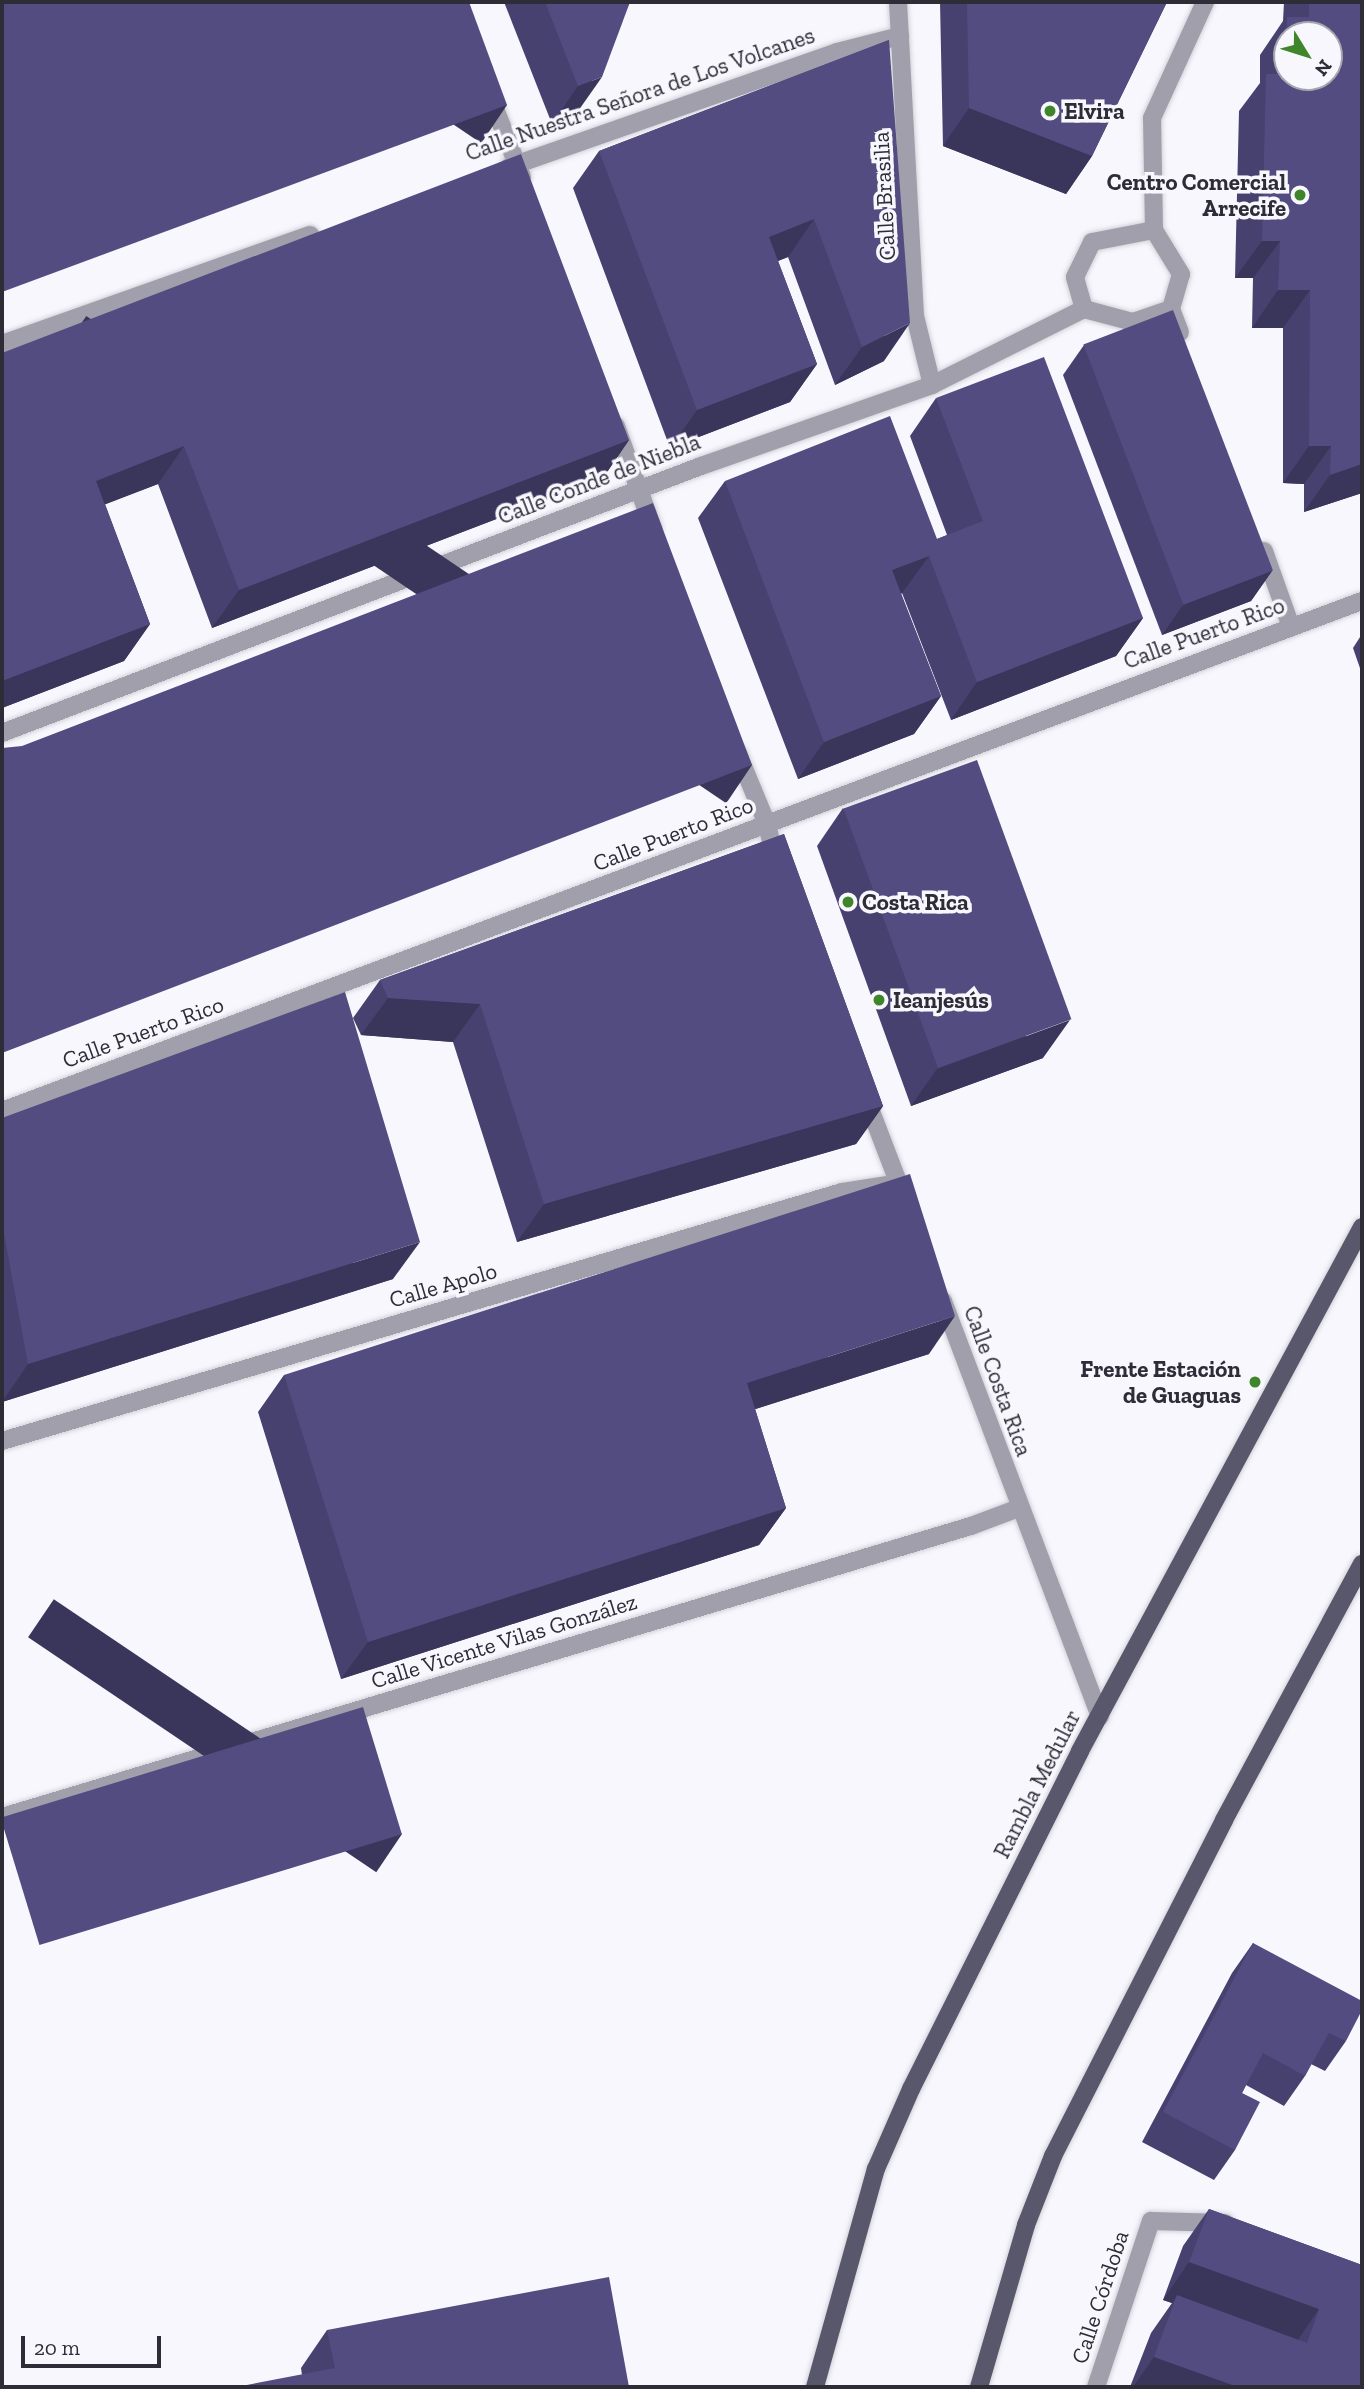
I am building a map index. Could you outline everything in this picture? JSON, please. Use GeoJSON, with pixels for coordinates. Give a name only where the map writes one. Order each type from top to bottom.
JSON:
{"type":"FeatureCollection","features":[{"type":"Feature","properties":{"kind":"main road","name":"Rambla Medular"},"geometry":{"type":"LineString","coordinates":[[815,2387],[876,2169],[911,2089],[1100,1716],[1362,1227]]}},
{"type":"Feature","properties":{"kind":"main road"},"geometry":{"type":"LineString","coordinates":[[979,2387],[1026,2225],[1053,2155],[1224,1820],[1362,1564]]}},
{"type":"Feature","properties":{"kind":"street","name":"Calle Brasilia"},"geometry":{"type":"LineString","coordinates":[[898,2],[915,316],[932,385]]}},
{"type":"Feature","properties":{"kind":"street"},"geometry":{"type":"LineString","coordinates":[[1186,348],[1171,309],[1181,274],[1154,230],[1152,118],[1205,2]]}},
{"type":"Feature","properties":{"kind":"street","name":"Calle Nuestra Señora de Los Volcanes"},"geometry":{"type":"LineString","coordinates":[[495,171],[837,52],[900,36]]}},
{"type":"Feature","properties":{"kind":"street"},"geometry":{"type":"LineString","coordinates":[[482,77],[528,190]]}},
{"type":"Feature","properties":{"kind":"street"},"geometry":{"type":"LineString","coordinates":[[2,344],[329,228]]}},
{"type":"Feature","properties":{"kind":"street"},"geometry":{"type":"LineString","coordinates":[[1154,230],[1092,242],[1076,277],[1084,309],[1133,322],[1171,309]]}},
{"type":"Feature","properties":{"kind":"street","name":"Calle Conde de Niebla"},"geometry":{"type":"LineString","coordinates":[[2,733],[640,492],[701,466],[932,385],[1084,309]]}},
{"type":"Feature","properties":{"kind":"street"},"geometry":{"type":"LineString","coordinates":[[607,403],[660,548]]}},
{"type":"Feature","properties":{"kind":"street"},"geometry":{"type":"LineString","coordinates":[[1255,527],[1291,627]]}},
{"type":"Feature","properties":{"kind":"street","name":"Calle Puerto Rico"},"geometry":{"type":"LineString","coordinates":[[2,1111],[1362,601]]}},
{"type":"Feature","properties":{"kind":"street"},"geometry":{"type":"LineString","coordinates":[[730,735],[767,824],[783,880]]}},
{"type":"Feature","properties":{"kind":"street"},"geometry":{"type":"LineString","coordinates":[[860,1082],[913,1222]]}},
{"type":"Feature","properties":{"kind":"street","name":"Calle Apolo"},"geometry":{"type":"LineString","coordinates":[[2,1440],[842,1192],[899,1183]]}},
{"type":"Feature","properties":{"kind":"street","name":"Calle Costa Rica"},"geometry":{"type":"LineString","coordinates":[[937,1287],[1100,1716]]}},
{"type":"Feature","properties":{"kind":"street","name":"Calle Vicente Vilas González"},"geometry":{"type":"LineString","coordinates":[[2,1817],[971,1526],[1019,1508]]}},
{"type":"Feature","properties":{"kind":"street","name":"Calle Córdoba"},"geometry":{"type":"LineString","coordinates":[[1096,2387],[1151,2221],[1218,2221],[1245,2230]]}},
{"type":"Feature","properties":{"kind":"building"},"geometry":{"type":"Polygon","coordinates":[[[2,2],[469,2],[507,105],[2,292],[2,2]]]}},
{"type":"Feature","properties":{"kind":"building"},"geometry":{"type":"Polygon","coordinates":[[[545,2],[630,2],[602,77],[578,86],[545,2]]]}},
{"type":"Feature","properties":{"kind":"building"},"geometry":{"type":"Polygon","coordinates":[[[967,2],[1167,2],[1092,156],[969,108],[967,2]]]}},
{"type":"Feature","properties":{"kind":"building","name":"Centro Comercial Arrecife"},"geometry":{"type":"Polygon","coordinates":[[[1309,2],[1362,2],[1362,464],[1330,475],[1331,446],[1309,446],[1310,290],[1278,290],[1280,241],[1262,241],[1266,74],[1273,74],[1273,91],[1343,91],[1343,21],[1287,21],[1287,17],[1309,17],[1309,2]]]}},
{"type":"Feature","properties":{"kind":"building"},"geometry":{"type":"Polygon","coordinates":[[[889,40],[910,323],[862,347],[814,219],[769,237],[817,364],[697,410],[599,151],[889,40]]]}},
{"type":"Feature","properties":{"kind":"building"},"geometry":{"type":"Polygon","coordinates":[[[521,154],[629,440],[239,590],[184,446],[96,481],[150,624],[2,681],[2,353],[521,154]]]}},
{"type":"Feature","properties":{"kind":"building"},"geometry":{"type":"Polygon","coordinates":[[[1173,310],[1273,570],[1183,605],[1083,344],[1173,310]]]}},
{"type":"Feature","properties":{"kind":"building"},"geometry":{"type":"Polygon","coordinates":[[[1044,357],[1143,618],[977,682],[929,556],[892,570],[941,696],[824,742],[725,481],[890,416],[937,539],[983,521],[936,398],[1044,357]]]}},
{"type":"Feature","properties":{"kind":"building"},"geometry":{"type":"Polygon","coordinates":[[[653,503],[752,765],[2,1053],[2,748],[22,746],[653,503]]]}},
{"type":"Feature","properties":{"kind":"building"},"geometry":{"type":"Polygon","coordinates":[[[977,760],[1071,1019],[938,1068],[844,809],[977,760]]]}},
{"type":"Feature","properties":{"kind":"building"},"geometry":{"type":"Polygon","coordinates":[[[784,834],[883,1106],[544,1204],[480,1004],[388,998],[380,980],[784,834]]]}},
{"type":"Feature","properties":{"kind":"building"},"geometry":{"type":"Polygon","coordinates":[[[345,992],[420,1242],[28,1364],[2,1228],[2,1118],[345,992]]]}},
{"type":"Feature","properties":{"kind":"building"},"geometry":{"type":"Polygon","coordinates":[[[910,1174],[955,1316],[747,1383],[786,1508],[368,1642],[284,1375],[910,1174]]]}},
{"type":"Feature","properties":{"kind":"building"},"geometry":{"type":"Polygon","coordinates":[[[363,1707],[402,1834],[39,1945],[2,1817],[363,1707]]]}},
{"type":"Feature","properties":{"kind":"building"},"geometry":{"type":"Polygon","coordinates":[[[1253,1943],[1362,2001],[1362,2010],[1346,2041],[1329,2033],[1305,2076],[1263,2053],[1242,2093],[1260,2102],[1235,2150],[1163,2112],[1253,1943]]]}},
{"type":"Feature","properties":{"kind":"building"},"geometry":{"type":"Polygon","coordinates":[[[1209,2209],[1362,2265],[1362,2387],[1238,2387],[1154,2357],[1177,2295],[1307,2343],[1319,2309],[1189,2262],[1209,2209]]]}},
{"type":"Feature","properties":{"kind":"building"},"geometry":{"type":"Polygon","coordinates":[[[609,2277],[629,2387],[236,2387],[335,2368],[327,2330],[609,2277]]]}},
{"type":"Feature","properties":{"kind":"place","name":"Elvira"},"geometry":{"type":"Point","coordinates":[1050,111]}},
{"type":"Feature","properties":{"kind":"place","name":"Centro Comercial Arrecife"},"geometry":{"type":"Point","coordinates":[1300,195]}},
{"type":"Feature","properties":{"kind":"place","name":"Costa Rica"},"geometry":{"type":"Point","coordinates":[848,902]}},
{"type":"Feature","properties":{"kind":"place","name":"Ieanjesús"},"geometry":{"type":"Point","coordinates":[879,1000]}},
{"type":"Feature","properties":{"kind":"place","name":"Frente Estación de Guaguas"},"geometry":{"type":"Point","coordinates":[1255,1382]}}]}
